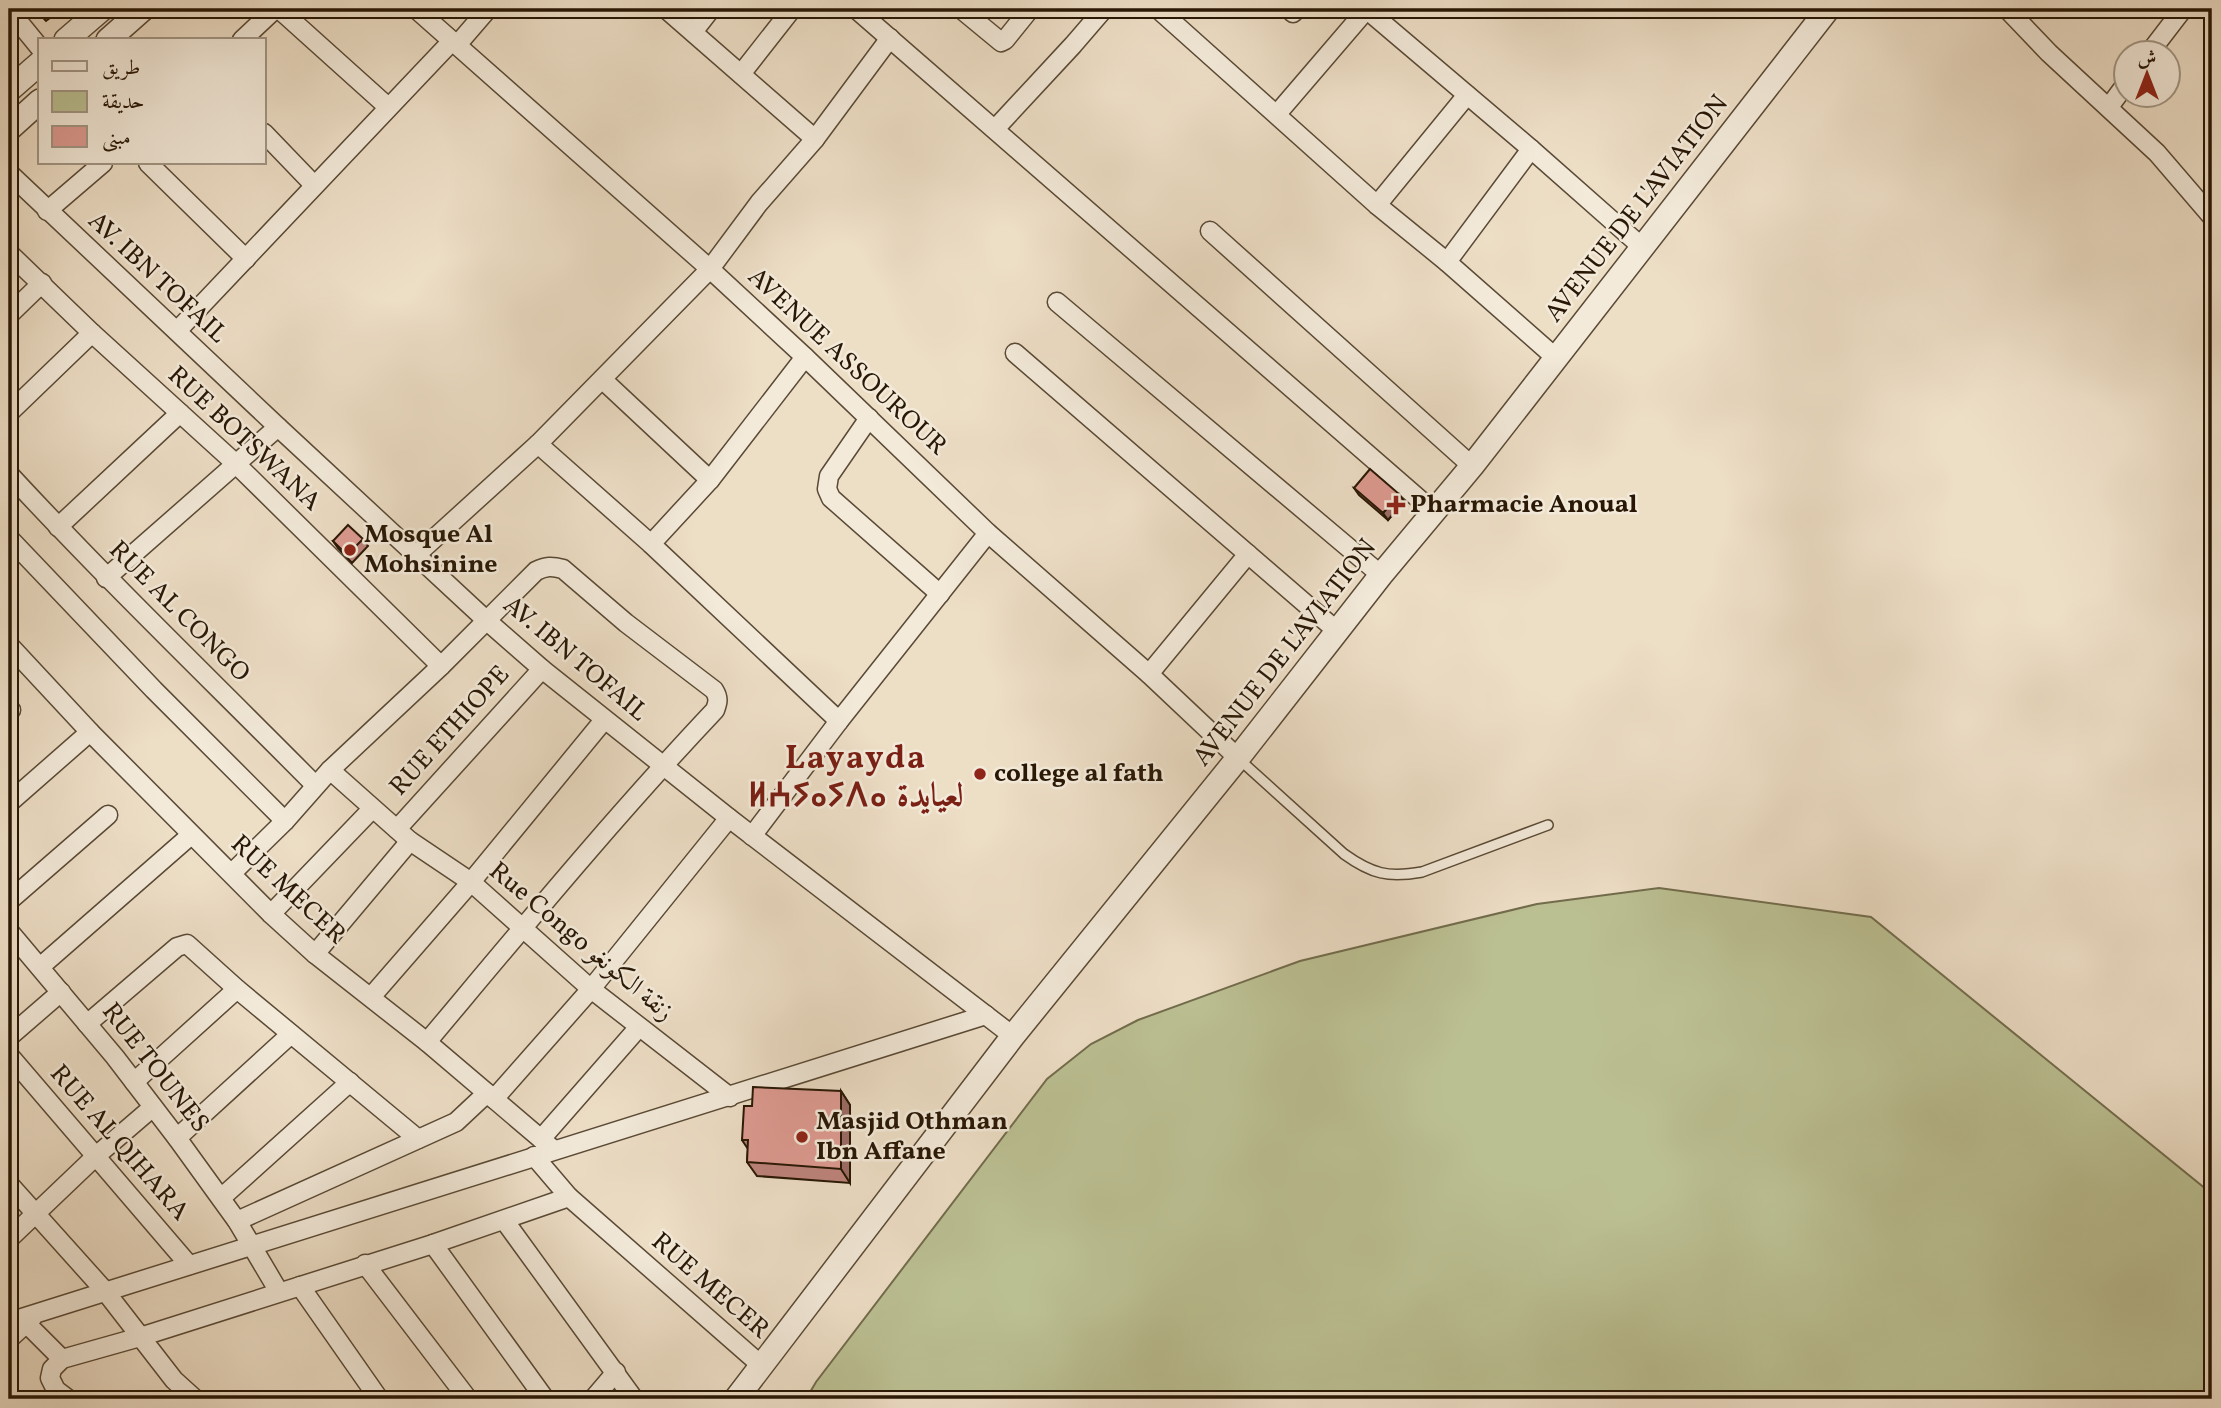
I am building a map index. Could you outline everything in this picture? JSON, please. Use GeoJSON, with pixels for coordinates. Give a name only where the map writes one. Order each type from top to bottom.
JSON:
{"type":"FeatureCollection","features":[{"type":"Feature","properties":{"kind":"street"},"geometry":{"type":"LineString","coordinates":[[68,38],[102,9]]}},
{"type":"Feature","properties":{"kind":"street"},"geometry":{"type":"LineString","coordinates":[[110,38],[143,9]]}},
{"type":"Feature","properties":{"kind":"street"},"geometry":{"type":"LineString","coordinates":[[244,38],[277,9],[388,107]]}},
{"type":"Feature","properties":{"kind":"street"},"geometry":{"type":"LineString","coordinates":[[177,331],[388,107],[488,9]]}},
{"type":"Feature","properties":{"kind":"street"},"geometry":{"type":"LineString","coordinates":[[666,9],[815,139]]}},
{"type":"Feature","properties":{"kind":"street"},"geometry":{"type":"LineString","coordinates":[[693,32],[711,9]]}},
{"type":"Feature","properties":{"kind":"street"},"geometry":{"type":"LineString","coordinates":[[741,74],[792,9]]}},
{"type":"Feature","properties":{"kind":"street"},"geometry":{"type":"LineString","coordinates":[[961,9],[1001,42],[1030,9]]}},
{"type":"Feature","properties":{"kind":"street"},"geometry":{"type":"LineString","coordinates":[[995,129],[1104,9]]}},
{"type":"Feature","properties":{"kind":"street"},"geometry":{"type":"LineString","coordinates":[[1158,9],[1377,205],[1447,262],[1556,358]]}},
{"type":"Feature","properties":{"kind":"street"},"geometry":{"type":"LineString","coordinates":[[1289,9],[1293,13],[1297,9]]}},
{"type":"Feature","properties":{"kind":"street"},"geometry":{"type":"LineString","coordinates":[[1277,114],[1367,9],[1642,247]]}},
{"type":"Feature","properties":{"kind":"street"},"geometry":{"type":"LineString","coordinates":[[2007,9],[2049,53],[2157,153],[2212,217]]}},
{"type":"Feature","properties":{"kind":"street"},"geometry":{"type":"LineString","coordinates":[[2161,38],[2183,9]]}},
{"type":"Feature","properties":{"kind":"street"},"geometry":{"type":"LineString","coordinates":[[9,10],[38,46]]}},
{"type":"Feature","properties":{"kind":"street"},"geometry":{"type":"LineString","coordinates":[[861,10],[1434,512]]}},
{"type":"Feature","properties":{"kind":"street","name":"AVENUE DE L'AVIATION"},"geometry":{"type":"LineString","coordinates":[[736,1399],[1013,1036],[1238,758],[1381,575],[1472,466],[1822,11]]}},
{"type":"Feature","properties":{"kind":"street","name":"AVENUE ASSOUROUR"},"geometry":{"type":"LineString","coordinates":[[427,12],[455,43],[710,268],[988,533],[1149,674],[1238,758]]}},
{"type":"Feature","properties":{"kind":"street"},"geometry":{"type":"LineString","coordinates":[[416,555],[538,444],[710,268],[759,203],[815,139],[890,38]]}},
{"type":"Feature","properties":{"kind":"street"},"geometry":{"type":"LineString","coordinates":[[9,90],[38,64]]}},
{"type":"Feature","properties":{"kind":"street"},"geometry":{"type":"LineString","coordinates":[[1377,205],[1467,94]]}},
{"type":"Feature","properties":{"kind":"street"},"geometry":{"type":"LineString","coordinates":[[9,128],[38,102]]}},
{"type":"Feature","properties":{"kind":"street"},"geometry":{"type":"LineString","coordinates":[[2109,107],[2112,103]]}},
{"type":"Feature","properties":{"kind":"street"},"geometry":{"type":"LineString","coordinates":[[266,135],[314,185]]}},
{"type":"Feature","properties":{"kind":"street"},"geometry":{"type":"LineString","coordinates":[[1447,262],[1531,149]]}},
{"type":"Feature","properties":{"kind":"street"},"geometry":{"type":"LineString","coordinates":[[47,211],[102,164]]}},
{"type":"Feature","properties":{"kind":"street"},"geometry":{"type":"LineString","coordinates":[[149,164],[246,259]]}},
{"type":"Feature","properties":{"kind":"street","name":"AV. IBN TOFAIL"},"geometry":{"type":"LineString","coordinates":[[9,173],[486,621],[604,720],[1013,1036]]}},
{"type":"Feature","properties":{"kind":"street"},"geometry":{"type":"LineString","coordinates":[[1210,231],[1472,466]]}},
{"type":"Feature","properties":{"kind":"street","name":"RUE BOTSWANA"},"geometry":{"type":"LineString","coordinates":[[9,253],[92,333],[235,463],[441,666]]}},
{"type":"Feature","properties":{"kind":"street"},"geometry":{"type":"LineString","coordinates":[[9,315],[41,284]]}},
{"type":"Feature","properties":{"kind":"street"},"geometry":{"type":"LineString","coordinates":[[1057,302],[1381,575]]}},
{"type":"Feature","properties":{"kind":"street"},"geometry":{"type":"LineString","coordinates":[[9,413],[92,333]]}},
{"type":"Feature","properties":{"kind":"street"},"geometry":{"type":"LineString","coordinates":[[1014,352],[1337,631]]}},
{"type":"Feature","properties":{"kind":"street"},"geometry":{"type":"LineString","coordinates":[[651,544],[710,480],[805,356]]}},
{"type":"Feature","properties":{"kind":"street"},"geometry":{"type":"LineString","coordinates":[[603,380],[710,480]]}},
{"type":"Feature","properties":{"kind":"street"},"geometry":{"type":"LineString","coordinates":[[58,527],[180,413]]}},
{"type":"Feature","properties":{"kind":"street"},"geometry":{"type":"LineString","coordinates":[[869,418],[829,476],[827,489],[831,498],[940,594]]}},
{"type":"Feature","properties":{"kind":"street"},"geometry":{"type":"LineString","coordinates":[[106,578],[278,427]]}},
{"type":"Feature","properties":{"kind":"street"},"geometry":{"type":"LineString","coordinates":[[538,444],[651,544],[839,721]]}},
{"type":"Feature","properties":{"kind":"street","name":"RUE AL CONGO"},"geometry":{"type":"LineString","coordinates":[[9,474],[106,578],[315,785]]}},
{"type":"Feature","properties":{"kind":"street"},"geometry":{"type":"LineString","coordinates":[[752,836],[988,533]]}},
{"type":"Feature","properties":{"kind":"street"},"geometry":{"type":"LineString","coordinates":[[9,538],[145,681],[285,821]]}},
{"type":"Feature","properties":{"kind":"street"},"geometry":{"type":"LineString","coordinates":[[1149,674],[1248,554]]}},
{"type":"Feature","properties":{"kind":"street"},"geometry":{"type":"LineString","coordinates":[[232,873],[285,821],[330,770],[441,666],[536,571],[553,566],[563,569],[626,623],[714,690],[718,695],[715,710],[523,927],[427,1042]]}},
{"type":"Feature","properties":{"kind":"street","name":"RUE MECER"},"geometry":{"type":"LineString","coordinates":[[9,645],[90,732],[271,914],[315,954],[427,1042],[547,1145]]}},
{"type":"Feature","properties":{"kind":"street","name":"RUE ETHIOPE"},"geometry":{"type":"LineString","coordinates":[[315,954],[404,835],[542,669]]}},
{"type":"Feature","properties":{"kind":"street"},"geometry":{"type":"LineString","coordinates":[[371,997],[471,882],[604,720]]}},
{"type":"Feature","properties":{"kind":"street"},"geometry":{"type":"LineString","coordinates":[[9,803],[90,732]]}},
{"type":"Feature","properties":{"kind":"street","name":"Rue Congo زنقة الكونغو"},"geometry":{"type":"LineString","coordinates":[[330,770],[404,835],[471,882],[592,989],[730,1097]]}},
{"type":"Feature","properties":{"kind":"street"},"geometry":{"type":"LineString","coordinates":[[271,914],[372,809]]}},
{"type":"Feature","properties":{"kind":"street"},"geometry":{"type":"LineString","coordinates":[[9,901],[108,815]]}},
{"type":"Feature","properties":{"kind":"street"},"geometry":{"type":"LineString","coordinates":[[237,1221],[456,1122],[490,1096],[592,989],[729,818]]}},
{"type":"Feature","properties":{"kind":"street"},"geometry":{"type":"LineString","coordinates":[[40,967],[191,835]]}},
{"type":"Feature","properties":{"kind":"street","name":"RUE TOUNES"},"geometry":{"type":"LineString","coordinates":[[9,931],[177,1138],[237,1221],[279,1293]]}},
{"type":"Feature","properties":{"kind":"street"},"geometry":{"type":"LineString","coordinates":[[87,1024],[184,943],[418,1139]]}},
{"type":"Feature","properties":{"kind":"street"},"geometry":{"type":"LineString","coordinates":[[134,1082],[237,989]]}},
{"type":"Feature","properties":{"kind":"street"},"geometry":{"type":"LineString","coordinates":[[9,1037],[61,992]]}},
{"type":"Feature","properties":{"kind":"street"},"geometry":{"type":"LineString","coordinates":[[547,1145],[730,1097],[986,1015]]}},
{"type":"Feature","properties":{"kind":"street"},"geometry":{"type":"LineString","coordinates":[[9,1339],[24,1320],[250,1245],[534,1156],[547,1145],[639,1027]]}},
{"type":"Feature","properties":{"kind":"street"},"geometry":{"type":"LineString","coordinates":[[177,1138],[291,1034]]}},
{"type":"Feature","properties":{"kind":"street","name":"RUE AL QIHARA"},"geometry":{"type":"LineString","coordinates":[[9,1055],[189,1265]]}},
{"type":"Feature","properties":{"kind":"street"},"geometry":{"type":"LineString","coordinates":[[221,1198],[350,1082]]}},
{"type":"Feature","properties":{"kind":"street"},"geometry":{"type":"LineString","coordinates":[[9,1239],[96,1156],[153,1107]]}},
{"type":"Feature","properties":{"kind":"street","name":"RUE MECER"},"geometry":{"type":"LineString","coordinates":[[534,1156],[569,1196],[762,1366]]}},
{"type":"Feature","properties":{"kind":"street"},"geometry":{"type":"LineString","coordinates":[[9,1184],[105,1292],[179,1386],[195,1399]]}},
{"type":"Feature","properties":{"kind":"street"},"geometry":{"type":"LineString","coordinates":[[57,1396],[50,1374],[62,1359],[433,1244],[569,1196]]}},
{"type":"Feature","properties":{"kind":"street"},"geometry":{"type":"LineString","coordinates":[[504,1220],[634,1399]]}},
{"type":"Feature","properties":{"kind":"street"},"geometry":{"type":"LineString","coordinates":[[433,1244],[545,1399]]}},
{"type":"Feature","properties":{"kind":"street"},"geometry":{"type":"LineString","coordinates":[[365,1264],[468,1399]]}},
{"type":"Feature","properties":{"kind":"street"},"geometry":{"type":"LineString","coordinates":[[300,1286],[380,1399]]}},
{"type":"Feature","properties":{"kind":"street"},"geometry":{"type":"LineString","coordinates":[[24,1320],[62,1359]]}},
{"type":"Feature","properties":{"kind":"street"},"geometry":{"type":"LineString","coordinates":[[593,1399],[616,1371]]}},
{"type":"Feature","properties":{"kind":"lane"},"geometry":{"type":"LineString","coordinates":[[1238,758],[1345,854],[1361,866],[1380,874],[1401,876],[1422,872],[1548,825]]}},
{"type":"Feature","properties":{"kind":"green space"},"geometry":{"type":"Polygon","coordinates":[[[1659,888],[1871,917],[2212,1194],[2212,1399],[806,1399],[816,1382],[1047,1079],[1091,1044],[1138,1020],[1300,961],[1537,904],[1659,888]]]}},
{"type":"Feature","properties":{"kind":"building"},"geometry":{"type":"Polygon","coordinates":[[[1370,469],[1399,494],[1383,513],[1354,488],[1370,469]]]}},
{"type":"Feature","properties":{"kind":"building"},"geometry":{"type":"Polygon","coordinates":[[[348,525],[363,539],[347,555],[333,541],[348,525]]]}},
{"type":"Feature","properties":{"kind":"building","name":"Masjid Othman Ibn Affane"},"geometry":{"type":"Polygon","coordinates":[[[753,1087],[841,1091],[841,1169],[747,1162],[748,1140],[742,1140],[744,1106],[752,1106],[753,1087]]]}},
{"type":"Feature","properties":{"kind":"place","name":"Pharmacie Anoual"},"geometry":{"type":"Point","coordinates":[1396,505]}},
{"type":"Feature","properties":{"kind":"place","name":"Mosque Al Mohsinine"},"geometry":{"type":"Point","coordinates":[350,550]}},
{"type":"Feature","properties":{"kind":"place","name":"college al fath"},"geometry":{"type":"Point","coordinates":[980,774]}},
{"type":"Feature","properties":{"kind":"place","name":"Masjid Othman Ibn Affane"},"geometry":{"type":"Point","coordinates":[802,1137]}},
{"type":"Feature","properties":{"kind":"district","name":"Layayda ⵍⵄⵢⴰⵢⴷⴰ لعيايدة"},"geometry":{"type":"Point","coordinates":[856,779]}}]}
